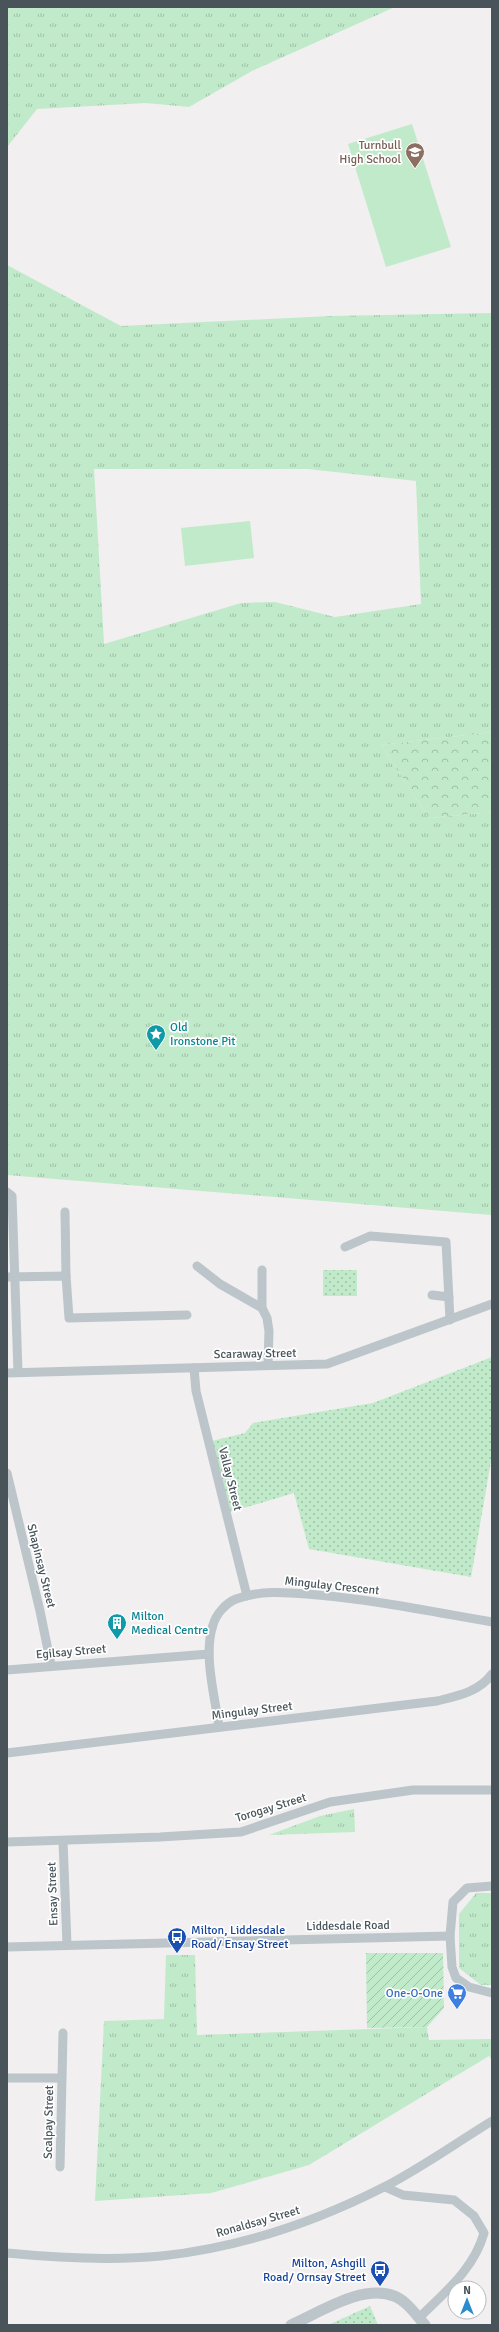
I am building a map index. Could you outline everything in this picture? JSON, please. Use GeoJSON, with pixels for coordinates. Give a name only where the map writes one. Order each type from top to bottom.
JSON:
{"type":"FeatureCollection","features":[{"type":"Feature","properties":{"kind":"street"},"geometry":{"type":"LineString","coordinates":[[7,1192],[12,1196],[10,1277],[18,1372]]}},
{"type":"Feature","properties":{"kind":"street"},"geometry":{"type":"LineString","coordinates":[[65,1212],[66,1276],[69,1318],[188,1315]]}},
{"type":"Feature","properties":{"kind":"street"},"geometry":{"type":"LineString","coordinates":[[345,1247],[370,1236],[446,1242],[450,1320]]}},
{"type":"Feature","properties":{"kind":"street"},"geometry":{"type":"LineString","coordinates":[[197,1266],[220,1284],[262,1308]]}},
{"type":"Feature","properties":{"kind":"street"},"geometry":{"type":"LineString","coordinates":[[262,1270],[262,1308],[267,1318],[269,1331],[268,1365]]}},
{"type":"Feature","properties":{"kind":"street"},"geometry":{"type":"LineString","coordinates":[[10,1277],[66,1276]]}},
{"type":"Feature","properties":{"kind":"street"},"geometry":{"type":"LineString","coordinates":[[432,1295],[449,1297]]}},
{"type":"Feature","properties":{"kind":"street","name":"Scaraway Street"},"geometry":{"type":"LineString","coordinates":[[7,1373],[335,1363],[492,1304]]}},
{"type":"Feature","properties":{"kind":"street","name":"Vallay Street"},"geometry":{"type":"LineString","coordinates":[[194,1368],[196,1392],[247,1596]]}},
{"type":"Feature","properties":{"kind":"street","name":"Shapinsay Street"},"geometry":{"type":"LineString","coordinates":[[7,1473],[40,1611],[51,1665]]}},
{"type":"Feature","properties":{"kind":"street","name":"Mingulay Crescent"},"geometry":{"type":"LineString","coordinates":[[219,1727],[209,1654],[213,1624],[224,1606],[236,1599],[247,1596],[280,1592],[358,1599],[492,1622]]}},
{"type":"Feature","properties":{"kind":"street","name":"Egilsay Street"},"geometry":{"type":"LineString","coordinates":[[7,1670],[51,1665],[209,1654]]}},
{"type":"Feature","properties":{"kind":"street","name":"Mingulay Street"},"geometry":{"type":"LineString","coordinates":[[7,1753],[437,1701],[464,1694],[486,1682],[492,1674]]}},
{"type":"Feature","properties":{"kind":"street","name":"Torogay Street"},"geometry":{"type":"LineString","coordinates":[[7,1842],[63,1841],[240,1832],[330,1802],[413,1790],[492,1790]]}},
{"type":"Feature","properties":{"kind":"street","name":"Ensay Street"},"geometry":{"type":"LineString","coordinates":[[63,1841],[67,1945]]}},
{"type":"Feature","properties":{"kind":"street"},"geometry":{"type":"LineString","coordinates":[[492,1886],[467,1888],[457,1897],[453,1902],[451,1912],[450,1936],[452,1967],[456,1978],[469,1987],[492,1993]]}},
{"type":"Feature","properties":{"kind":"street","name":"Liddesdale Road"},"geometry":{"type":"LineString","coordinates":[[7,1947],[450,1936]]}},
{"type":"Feature","properties":{"kind":"street","name":"Scalpay Street"},"geometry":{"type":"LineString","coordinates":[[60,2167],[63,2033]]}},
{"type":"Feature","properties":{"kind":"street","name":"Scalpay Street"},"geometry":{"type":"LineString","coordinates":[[7,2078],[62,2078]]}},
{"type":"Feature","properties":{"kind":"street","name":"Ronaldsay Street"},"geometry":{"type":"LineString","coordinates":[[7,2252],[62,2258],[162,2256],[202,2250],[266,2234],[327,2214],[384,2187],[492,2120]]}},
{"type":"Feature","properties":{"kind":"street"},"geometry":{"type":"LineString","coordinates":[[291,2325],[358,2295],[377,2292],[395,2297],[410,2308],[422,2322],[464,2273],[479,2251],[484,2233],[474,2216],[454,2200],[403,2195],[384,2187]]}},
{"type":"Feature","properties":{"kind":"green space"},"geometry":{"type":"Polygon","coordinates":[[[7,7],[395,7],[252,71],[189,107],[146,103],[37,109],[7,147],[7,7]]]}},
{"type":"Feature","properties":{"kind":"green space"},"geometry":{"type":"Polygon","coordinates":[[[412,124],[451,247],[386,267],[348,144],[412,124]]]}},
{"type":"Feature","properties":{"kind":"green space"},"geometry":{"type":"Polygon","coordinates":[[[7,265],[121,326],[331,316],[492,313],[492,732],[381,745],[429,818],[492,812],[492,1215],[7,1175],[7,265]],[[94,469],[104,644],[241,603],[275,602],[335,617],[421,604],[416,481],[308,469],[94,469]]]}},
{"type":"Feature","properties":{"kind":"green space"},"geometry":{"type":"Polygon","coordinates":[[[250,521],[254,558],[185,566],[181,528],[250,521]]]}},
{"type":"Feature","properties":{"kind":"green space"},"geometry":{"type":"Polygon","coordinates":[[[492,732],[492,812],[429,818],[381,745],[492,732]]]}},
{"type":"Feature","properties":{"kind":"green space"},"geometry":{"type":"Polygon","coordinates":[[[323,1270],[357,1270],[357,1296],[323,1296],[323,1270]]]}},
{"type":"Feature","properties":{"kind":"green space"},"geometry":{"type":"Polygon","coordinates":[[[492,1357],[492,1455],[471,1577],[309,1549],[294,1493],[230,1512],[212,1441],[245,1433],[253,1423],[373,1403],[492,1357]]]}},
{"type":"Feature","properties":{"kind":"green space"},"geometry":{"type":"Polygon","coordinates":[[[354,1809],[355,1832],[269,1835],[320,1816],[354,1809]]]}},
{"type":"Feature","properties":{"kind":"green space"},"geometry":{"type":"Polygon","coordinates":[[[476,1893],[492,1893],[492,1985],[481,1985],[459,1968],[459,1914],[476,1893]]]}},
{"type":"Feature","properties":{"kind":"green space"},"geometry":{"type":"Polygon","coordinates":[[[366,1953],[443,1953],[444,2008],[427,2027],[367,2028],[366,1953]]]}},
{"type":"Feature","properties":{"kind":"green space"},"geometry":{"type":"Polygon","coordinates":[[[166,1955],[195,1955],[197,2035],[427,2027],[429,2040],[492,2039],[492,2060],[489,2056],[309,2165],[211,2193],[95,2201],[104,2021],[164,2019],[166,1955]]]}},
{"type":"Feature","properties":{"kind":"green space"},"geometry":{"type":"Polygon","coordinates":[[[370,2306],[378,2325],[328,2325],[370,2306]]]}},
{"type":"Feature","properties":{"kind":"place","name":"Turnbull High School"},"geometry":{"type":"Point","coordinates":[415,169]}},
{"type":"Feature","properties":{"kind":"place","name":"Old Ironstone Pit"},"geometry":{"type":"Point","coordinates":[156,1051]}},
{"type":"Feature","properties":{"kind":"place","name":"Milton Medical Centre"},"geometry":{"type":"Point","coordinates":[117,1640]}},
{"type":"Feature","properties":{"kind":"place","name":"Milton, Liddesdale Road/ Ensay Street"},"geometry":{"type":"Point","coordinates":[177,1954]}},
{"type":"Feature","properties":{"kind":"place","name":"One-O-One"},"geometry":{"type":"Point","coordinates":[457,2010]}},
{"type":"Feature","properties":{"kind":"place","name":"Milton, Ashgill Road/ Ornsay Street"},"geometry":{"type":"Point","coordinates":[380,2287]}}]}
